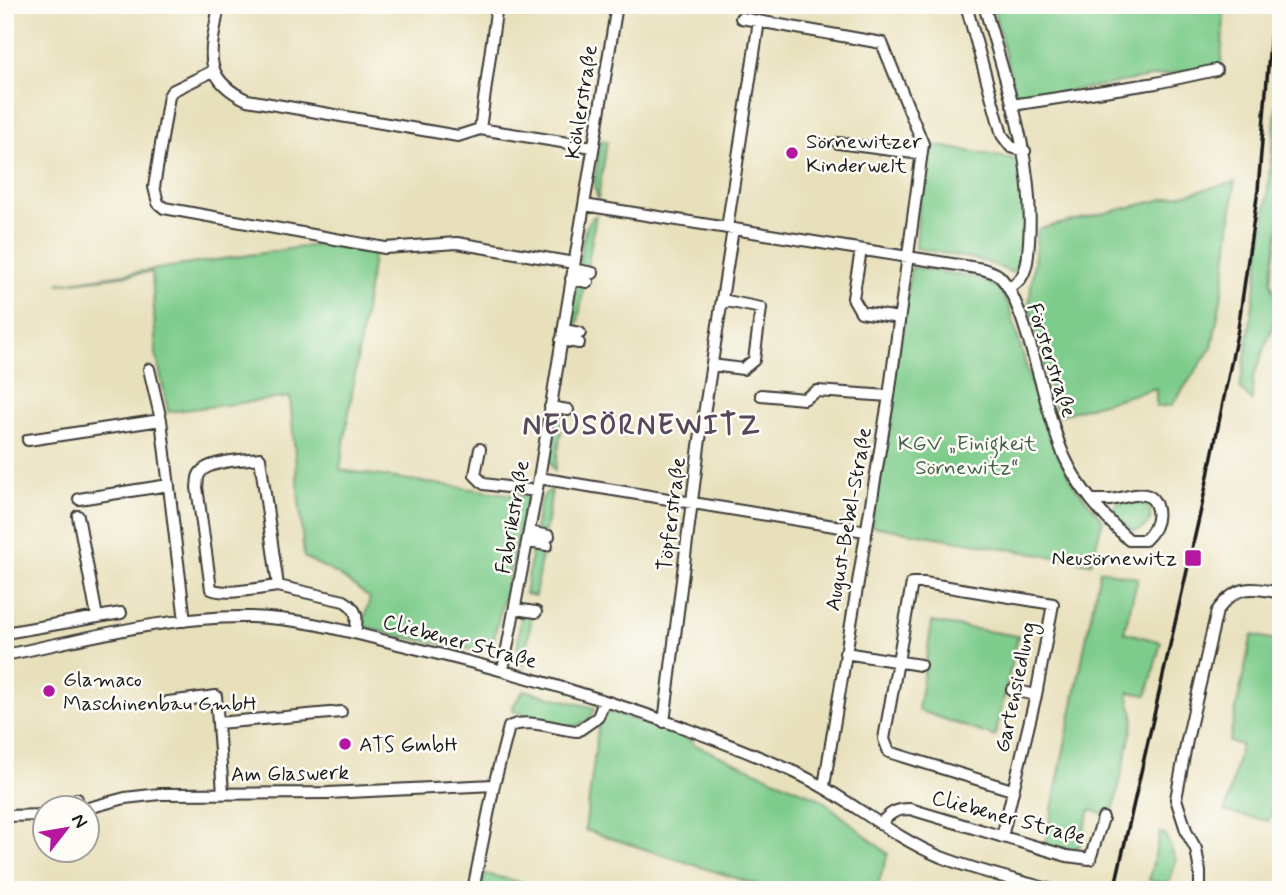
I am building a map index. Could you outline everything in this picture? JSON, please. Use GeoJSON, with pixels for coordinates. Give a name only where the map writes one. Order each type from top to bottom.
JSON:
{"type":"FeatureCollection","features":[{"type":"Feature","properties":{"kind":"street"},"geometry":{"type":"LineString","coordinates":[[219,5],[211,58],[213,71],[222,84],[247,100],[458,136],[480,129],[593,147]]}},
{"type":"Feature","properties":{"kind":"street"},"geometry":{"type":"LineString","coordinates":[[480,129],[497,5]]}},
{"type":"Feature","properties":{"kind":"street","name":"Köhlerstraße"},"geometry":{"type":"LineString","coordinates":[[584,205],[617,5]]}},
{"type":"Feature","properties":{"kind":"street"},"geometry":{"type":"LineString","coordinates":[[966,5],[1002,135],[1011,147],[1025,151]]}},
{"type":"Feature","properties":{"kind":"street"},"geometry":{"type":"LineString","coordinates":[[984,5],[1025,151],[1030,228],[1028,258],[1021,278],[1009,289]]}},
{"type":"Feature","properties":{"kind":"street"},"geometry":{"type":"LineString","coordinates":[[741,18],[882,43],[923,144],[908,257]]}},
{"type":"Feature","properties":{"kind":"street"},"geometry":{"type":"LineString","coordinates":[[730,229],[759,20]]}},
{"type":"Feature","properties":{"kind":"street"},"geometry":{"type":"LineString","coordinates":[[1012,105],[1148,85],[1216,70]]}},
{"type":"Feature","properties":{"kind":"street"},"geometry":{"type":"LineString","coordinates":[[213,71],[172,91],[169,96],[154,187],[158,203],[164,208],[385,248],[457,243],[573,270],[591,277]]}},
{"type":"Feature","properties":{"kind":"street"},"geometry":{"type":"LineString","coordinates":[[838,143],[921,154]]}},
{"type":"Feature","properties":{"kind":"street","name":"Försterstraße"},"geometry":{"type":"LineString","coordinates":[[584,205],[983,269],[997,274],[1009,289],[1021,319],[1047,410],[1064,458],[1075,477],[1094,500],[1129,540],[1145,540],[1151,534],[1157,510],[1149,496],[1141,494],[1094,500]]}},
{"type":"Feature","properties":{"kind":"street","name":"Fabrikstraße"},"geometry":{"type":"LineString","coordinates":[[503,670],[537,491],[584,205]]}},
{"type":"Feature","properties":{"kind":"street","name":"Töpferstraße"},"geometry":{"type":"LineString","coordinates":[[664,722],[691,504],[730,229]]}},
{"type":"Feature","properties":{"kind":"street"},"geometry":{"type":"LineString","coordinates":[[861,250],[853,298],[861,312],[900,318]]}},
{"type":"Feature","properties":{"kind":"street","name":"August-Bebel-Straße"},"geometry":{"type":"LineString","coordinates":[[824,786],[889,396],[908,257]]}},
{"type":"Feature","properties":{"kind":"street"},"geometry":{"type":"LineString","coordinates":[[712,365],[743,369],[754,360],[761,308],[722,300]]}},
{"type":"Feature","properties":{"kind":"street"},"geometry":{"type":"LineString","coordinates":[[562,335],[580,338]]}},
{"type":"Feature","properties":{"kind":"street"},"geometry":{"type":"LineString","coordinates":[[149,369],[161,420],[185,621]]}},
{"type":"Feature","properties":{"kind":"street"},"geometry":{"type":"LineString","coordinates":[[761,396],[804,399],[817,391],[889,396]]}},
{"type":"Feature","properties":{"kind":"street"},"geometry":{"type":"LineString","coordinates":[[550,407],[568,410]]}},
{"type":"Feature","properties":{"kind":"street"},"geometry":{"type":"LineString","coordinates":[[28,440],[161,420]]}},
{"type":"Feature","properties":{"kind":"street"},"geometry":{"type":"LineString","coordinates":[[480,449],[475,475],[484,484],[537,491]]}},
{"type":"Feature","properties":{"kind":"street"},"geometry":{"type":"LineString","coordinates":[[278,586],[260,458],[204,467],[199,474],[197,487],[211,589],[227,592],[278,586],[344,601],[352,606],[358,617],[355,633]]}},
{"type":"Feature","properties":{"kind":"street"},"geometry":{"type":"LineString","coordinates":[[539,478],[865,531]]}},
{"type":"Feature","properties":{"kind":"street"},"geometry":{"type":"LineString","coordinates":[[79,499],[169,485]]}},
{"type":"Feature","properties":{"kind":"street"},"geometry":{"type":"LineString","coordinates":[[78,516],[97,617]]}},
{"type":"Feature","properties":{"kind":"street"},"geometry":{"type":"LineString","coordinates":[[528,537],[548,540]]}},
{"type":"Feature","properties":{"kind":"street","name":"Gartensiedlung"},"geometry":{"type":"LineString","coordinates":[[1002,837],[1036,695],[1053,604],[912,583],[884,739],[889,752],[1012,790]]}},
{"type":"Feature","properties":{"kind":"street"},"geometry":{"type":"LineString","coordinates":[[1200,890],[1196,849],[1187,834],[1176,799],[1186,740],[1217,611],[1234,592],[1246,589],[1281,593]]}},
{"type":"Feature","properties":{"kind":"street"},"geometry":{"type":"LineString","coordinates":[[515,608],[536,612]]}},
{"type":"Feature","properties":{"kind":"street"},"geometry":{"type":"LineString","coordinates":[[5,633],[121,613]]}},
{"type":"Feature","properties":{"kind":"street","name":"Cliebener Straße"},"geometry":{"type":"LineString","coordinates":[[5,655],[185,621],[232,617],[303,621],[503,670],[664,722],[761,758],[824,786],[881,823],[940,856],[1053,890]]}},
{"type":"Feature","properties":{"kind":"street"},"geometry":{"type":"LineString","coordinates":[[74,621],[78,640]]}},
{"type":"Feature","properties":{"kind":"street"},"geometry":{"type":"LineString","coordinates":[[845,653],[920,665]]}},
{"type":"Feature","properties":{"kind":"street"},"geometry":{"type":"LineString","coordinates":[[1012,690],[1036,695]]}},
{"type":"Feature","properties":{"kind":"street"},"geometry":{"type":"LineString","coordinates":[[168,702],[216,696],[223,793]]}},
{"type":"Feature","properties":{"kind":"street"},"geometry":{"type":"LineString","coordinates":[[473,890],[494,785],[509,727],[515,724],[534,724],[578,732],[598,717],[604,702]]}},
{"type":"Feature","properties":{"kind":"street"},"geometry":{"type":"LineString","coordinates":[[218,723],[341,712]]}},
{"type":"Feature","properties":{"kind":"street","name":"Am Glaswerk"},"geometry":{"type":"LineString","coordinates":[[102,805],[160,794],[328,793],[494,785]]}},
{"type":"Feature","properties":{"kind":"street","name":"Cliebener Straße"},"geometry":{"type":"LineString","coordinates":[[881,823],[899,809],[910,809],[1067,856],[1090,859],[1103,818]]}},
{"type":"Feature","properties":{"kind":"street"},"geometry":{"type":"LineString","coordinates":[[5,816],[32,815]]}},
{"type":"Feature","properties":{"kind":"green space"},"geometry":{"type":"Polygon","coordinates":[[[992,5],[1222,5],[1224,16],[1221,65],[1017,100],[992,5]]]}},
{"type":"Feature","properties":{"kind":"green space"},"geometry":{"type":"Polygon","coordinates":[[[1281,40],[1281,216],[1271,280],[1273,290],[1281,297],[1281,306],[1253,378],[1252,401],[1240,389],[1265,215],[1281,40]]]}},
{"type":"Feature","properties":{"kind":"green space"},"geometry":{"type":"Polygon","coordinates":[[[601,140],[607,141],[598,199],[594,186],[601,140]]]}},
{"type":"Feature","properties":{"kind":"green space"},"geometry":{"type":"Polygon","coordinates":[[[927,144],[1021,160],[1026,239],[1022,261],[1016,269],[1011,272],[983,261],[916,248],[927,144]]]}},
{"type":"Feature","properties":{"kind":"green space","name":"KGV „Einigkeit Sörnewitz“"},"geometry":{"type":"Polygon","coordinates":[[[1235,182],[1224,282],[1212,347],[1172,405],[1156,407],[1156,388],[1057,416],[1029,305],[1038,229],[1235,182]]]}},
{"type":"Feature","properties":{"kind":"green space"},"geometry":{"type":"Polygon","coordinates":[[[596,215],[587,269],[579,268],[587,225],[596,215]]]}},
{"type":"Feature","properties":{"kind":"green space"},"geometry":{"type":"Polygon","coordinates":[[[322,244],[374,251],[340,470],[528,497],[493,642],[480,651],[398,636],[362,626],[370,598],[339,575],[304,557],[290,397],[168,412],[156,353],[152,272],[58,284],[322,244]]]}},
{"type":"Feature","properties":{"kind":"green space","name":"KGV „Einigkeit Sörnewitz“"},"geometry":{"type":"Polygon","coordinates":[[[911,267],[978,278],[999,288],[1009,306],[1052,443],[1074,485],[1103,520],[1091,563],[871,526],[911,267]]]}},
{"type":"Feature","properties":{"kind":"green space"},"geometry":{"type":"Polygon","coordinates":[[[577,283],[584,284],[577,330],[570,329],[577,283]]]}},
{"type":"Feature","properties":{"kind":"green space"},"geometry":{"type":"Polygon","coordinates":[[[556,410],[564,412],[555,471],[551,465],[549,450],[556,410]]]}},
{"type":"Feature","properties":{"kind":"green space"},"geometry":{"type":"Polygon","coordinates":[[[552,490],[545,532],[535,530],[543,496],[552,490]]]}},
{"type":"Feature","properties":{"kind":"green space"},"geometry":{"type":"Polygon","coordinates":[[[1136,499],[1147,505],[1151,515],[1146,526],[1132,531],[1114,513],[1114,507],[1116,504],[1136,499]]]}},
{"type":"Feature","properties":{"kind":"green space"},"geometry":{"type":"Polygon","coordinates":[[[533,546],[543,547],[535,596],[525,594],[533,546]]]}},
{"type":"Feature","properties":{"kind":"green space"},"geometry":{"type":"Polygon","coordinates":[[[1100,570],[1138,578],[1124,632],[1161,642],[1147,695],[1128,692],[1134,720],[1112,816],[1090,810],[1079,847],[1066,850],[1045,844],[1100,570]]]}},
{"type":"Feature","properties":{"kind":"green space"},"geometry":{"type":"Polygon","coordinates":[[[521,613],[532,614],[524,667],[517,654],[521,613]]]}},
{"type":"Feature","properties":{"kind":"green space"},"geometry":{"type":"Polygon","coordinates":[[[932,622],[1018,636],[995,737],[918,710],[932,622]]]}},
{"type":"Feature","properties":{"kind":"green space"},"geometry":{"type":"Polygon","coordinates":[[[1252,635],[1281,641],[1281,775],[1269,821],[1225,812],[1241,745],[1229,742],[1252,635]]]}},
{"type":"Feature","properties":{"kind":"green space"},"geometry":{"type":"Polygon","coordinates":[[[524,690],[595,708],[583,723],[574,726],[553,725],[522,718],[523,713],[512,711],[524,690]]]}},
{"type":"Feature","properties":{"kind":"green space"},"geometry":{"type":"Polygon","coordinates":[[[609,711],[690,740],[695,745],[821,799],[888,854],[876,890],[773,890],[585,830],[599,721],[609,711]]]}},
{"type":"Feature","properties":{"kind":"green space"},"geometry":{"type":"Polygon","coordinates":[[[1160,833],[1165,834],[1176,860],[1170,881],[1164,883],[1149,880],[1160,833]]]}},
{"type":"Feature","properties":{"kind":"green space"},"geometry":{"type":"Polygon","coordinates":[[[485,874],[555,890],[481,890],[485,874]]]}},
{"type":"Feature","properties":{"kind":"railway"},"geometry":{"type":"LineString","coordinates":[[1114,890],[1202,505],[1238,329],[1258,190],[1273,5]]}},
{"type":"Feature","properties":{"kind":"place","name":"Sörnewitzer Kinderwelt"},"geometry":{"type":"Point","coordinates":[792,153]}},
{"type":"Feature","properties":{"kind":"place","name":"Neusörnewitz"},"geometry":{"type":"Point","coordinates":[1193,558]}},
{"type":"Feature","properties":{"kind":"place","name":"Glamaco Maschinenbau GmbH"},"geometry":{"type":"Point","coordinates":[49,691]}},
{"type":"Feature","properties":{"kind":"place","name":"ATS GmbH"},"geometry":{"type":"Point","coordinates":[345,744]}},
{"type":"Feature","properties":{"kind":"district","name":"NEUSÖRNEWITZ"},"geometry":{"type":"Point","coordinates":[642,424]}}]}
